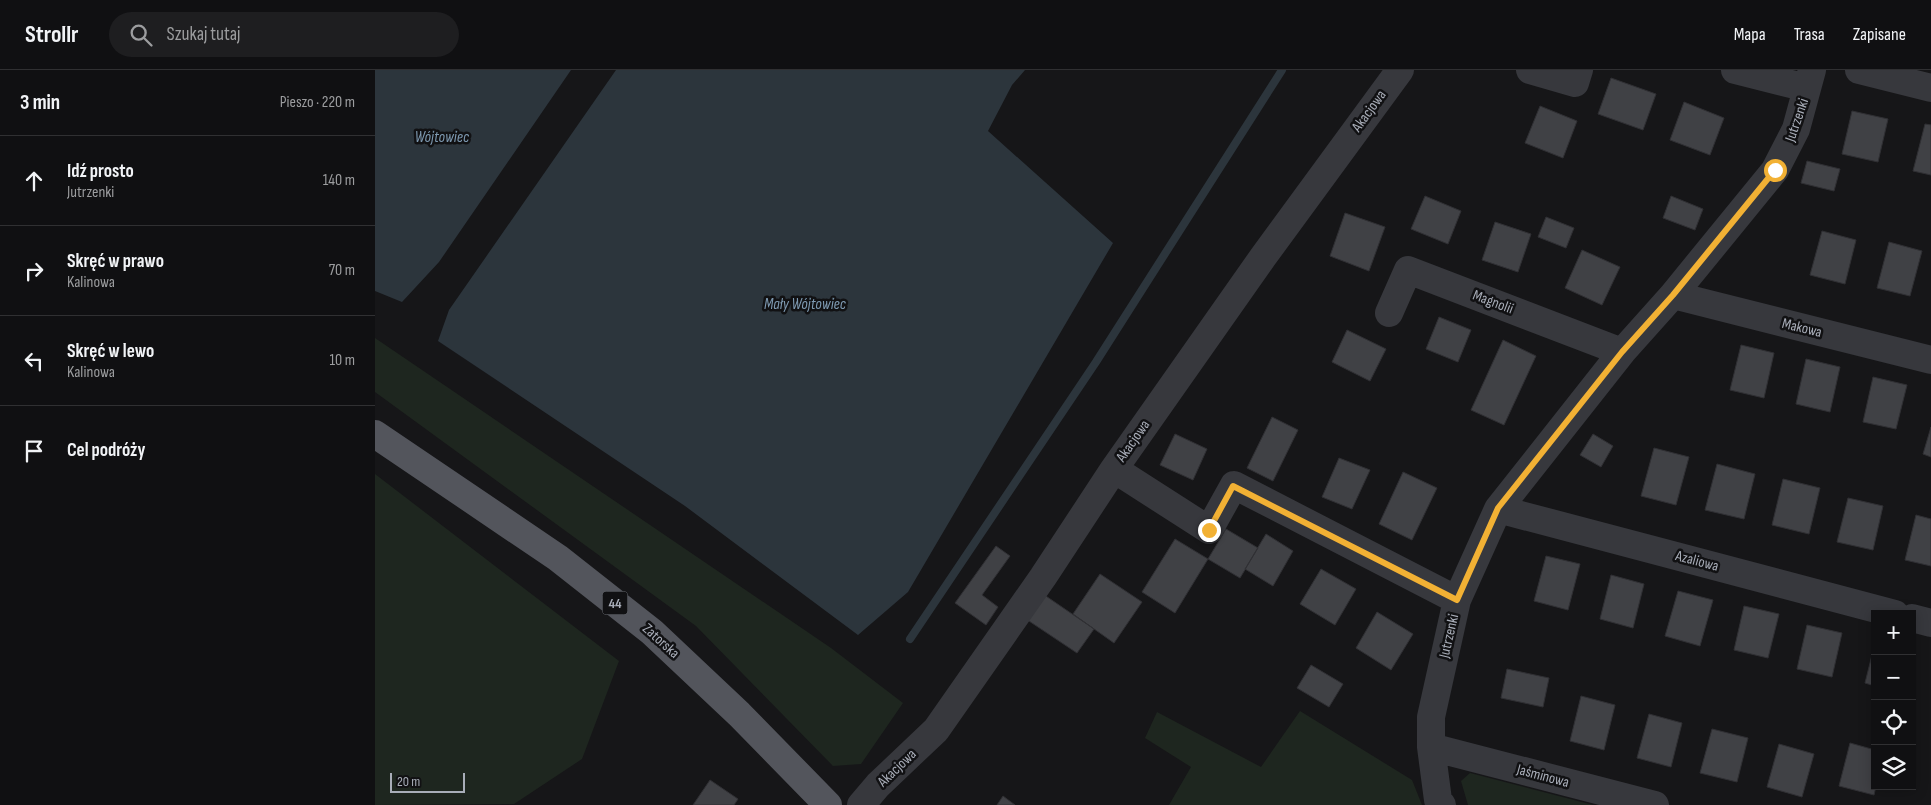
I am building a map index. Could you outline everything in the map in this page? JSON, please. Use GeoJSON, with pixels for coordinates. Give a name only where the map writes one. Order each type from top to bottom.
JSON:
{"type":"FeatureCollection","features":[{"type":"Feature","properties":{"kind":"main road","name":"Zatorska"},"geometry":{"type":"LineString","coordinates":[[375,434],[558,558],[652,632],[739,714],[828,805]]}},
{"type":"Feature","properties":{"kind":"street","name":"Akacjowa"},"geometry":{"type":"LineString","coordinates":[[861,805],[878,785],[936,730],[1043,577],[1114,469],[1263,257],[1400,70]]}},
{"type":"Feature","properties":{"kind":"street"},"geometry":{"type":"LineString","coordinates":[[1530,70],[1577,77]]}},
{"type":"Feature","properties":{"kind":"street"},"geometry":{"type":"LineString","coordinates":[[1735,70],[1809,79]]}},
{"type":"Feature","properties":{"kind":"street"},"geometry":{"type":"LineString","coordinates":[[1859,70],[1931,88]]}},
{"type":"Feature","properties":{"kind":"street","name":"Jutrzenki"},"geometry":{"type":"LineString","coordinates":[[1442,805],[1439,800],[1431,747],[1431,717],[1457,600],[1498,508],[1622,352],[1673,295],[1775,170],[1796,129],[1809,79]]}},
{"type":"Feature","properties":{"kind":"street","name":"Magnolii"},"geometry":{"type":"LineString","coordinates":[[1389,313],[1408,270],[1622,352]]}},
{"type":"Feature","properties":{"kind":"street","name":"Makowa"},"geometry":{"type":"LineString","coordinates":[[1673,295],[1931,360]]}},
{"type":"Feature","properties":{"kind":"street"},"geometry":{"type":"LineString","coordinates":[[1114,469],[1209,530],[1233,486],[1457,600]]}},
{"type":"Feature","properties":{"kind":"street","name":"Azaliowa"},"geometry":{"type":"LineString","coordinates":[[1498,508],[1880,610]]}},
{"type":"Feature","properties":{"kind":"street"},"geometry":{"type":"LineString","coordinates":[[1916,619],[1931,623]]}},
{"type":"Feature","properties":{"kind":"street","name":"Jaśminowa"},"geometry":{"type":"LineString","coordinates":[[1431,747],[1655,805]]}},
{"type":"Feature","properties":{"kind":"shaded area"},"geometry":{"type":"Polygon","coordinates":[[[375,338],[831,648],[903,703],[861,764],[833,766],[696,626],[375,392],[375,338]]]}},
{"type":"Feature","properties":{"kind":"shaded area"},"geometry":{"type":"Polygon","coordinates":[[[375,474],[619,661],[582,759],[514,804],[375,805],[375,474]]]}},
{"type":"Feature","properties":{"kind":"shaded area"},"geometry":{"type":"Polygon","coordinates":[[[1300,711],[1412,780],[1422,805],[1169,805],[1191,767],[1145,738],[1157,712],[1261,767],[1300,711]]]}},
{"type":"Feature","properties":{"kind":"shaded area"},"geometry":{"type":"Polygon","coordinates":[[[1470,773],[1593,805],[1468,805],[1461,781],[1470,773]]]}},
{"type":"Feature","properties":{"kind":"water","name":"Wójtowiec"},"geometry":{"type":"Polygon","coordinates":[[[375,70],[571,70],[439,262],[402,302],[375,291],[375,70]]]}},
{"type":"Feature","properties":{"kind":"water","name":"Mały Wójtowiec"},"geometry":{"type":"Polygon","coordinates":[[[616,70],[1025,70],[1012,85],[988,131],[1113,243],[908,592],[858,635],[685,506],[438,341],[449,310],[616,70]]]}},
{"type":"Feature","properties":{"kind":"building"},"geometry":{"type":"Polygon","coordinates":[[[1611,78],[1656,94],[1643,130],[1598,114],[1611,78]]]}},
{"type":"Feature","properties":{"kind":"building"},"geometry":{"type":"Polygon","coordinates":[[[1684,102],[1724,118],[1710,155],[1670,140],[1684,102]]]}},
{"type":"Feature","properties":{"kind":"building"},"geometry":{"type":"Polygon","coordinates":[[[1540,106],[1577,121],[1563,158],[1525,143],[1540,106]]]}},
{"type":"Feature","properties":{"kind":"building"},"geometry":{"type":"Polygon","coordinates":[[[1852,111],[1888,119],[1878,162],[1842,154],[1852,111]]]}},
{"type":"Feature","properties":{"kind":"building"},"geometry":{"type":"Polygon","coordinates":[[[1925,124],[1931,125],[1931,175],[1913,171],[1925,124]]]}},
{"type":"Feature","properties":{"kind":"building"},"geometry":{"type":"Polygon","coordinates":[[[1807,161],[1840,169],[1834,191],[1801,183],[1807,161]]]}},
{"type":"Feature","properties":{"kind":"building"},"geometry":{"type":"Polygon","coordinates":[[[1425,196],[1461,211],[1448,244],[1411,229],[1425,196]]]}},
{"type":"Feature","properties":{"kind":"building"},"geometry":{"type":"Polygon","coordinates":[[[1671,196],[1703,209],[1695,230],[1663,218],[1671,196]]]}},
{"type":"Feature","properties":{"kind":"building"},"geometry":{"type":"Polygon","coordinates":[[[1345,213],[1385,227],[1369,271],[1330,256],[1345,213]]]}},
{"type":"Feature","properties":{"kind":"building"},"geometry":{"type":"Polygon","coordinates":[[[1546,217],[1574,228],[1566,248],[1538,237],[1546,217]]]}},
{"type":"Feature","properties":{"kind":"building"},"geometry":{"type":"Polygon","coordinates":[[[1495,222],[1531,234],[1518,272],[1482,260],[1495,222]]]}},
{"type":"Feature","properties":{"kind":"building"},"geometry":{"type":"Polygon","coordinates":[[[1822,231],[1856,240],[1845,284],[1810,275],[1822,231]]]}},
{"type":"Feature","properties":{"kind":"building"},"geometry":{"type":"Polygon","coordinates":[[[1889,242],[1922,251],[1910,296],[1877,288],[1889,242]]]}},
{"type":"Feature","properties":{"kind":"building"},"geometry":{"type":"Polygon","coordinates":[[[1582,250],[1620,267],[1602,305],[1565,288],[1582,250]]]}},
{"type":"Feature","properties":{"kind":"building"},"geometry":{"type":"Polygon","coordinates":[[[1439,317],[1471,330],[1458,362],[1426,349],[1439,317]]]}},
{"type":"Feature","properties":{"kind":"building"},"geometry":{"type":"Polygon","coordinates":[[[1347,330],[1386,349],[1370,381],[1332,362],[1347,330]]]}},
{"type":"Feature","properties":{"kind":"building"},"geometry":{"type":"Polygon","coordinates":[[[1503,340],[1536,356],[1504,425],[1471,410],[1503,340]]]}},
{"type":"Feature","properties":{"kind":"building"},"geometry":{"type":"Polygon","coordinates":[[[1741,345],[1774,353],[1764,398],[1730,390],[1741,345]]]}},
{"type":"Feature","properties":{"kind":"building"},"geometry":{"type":"Polygon","coordinates":[[[1806,359],[1840,367],[1830,412],[1796,404],[1806,359]]]}},
{"type":"Feature","properties":{"kind":"building"},"geometry":{"type":"Polygon","coordinates":[[[1873,377],[1907,385],[1896,429],[1863,422],[1873,377]]]}},
{"type":"Feature","properties":{"kind":"building"},"geometry":{"type":"Polygon","coordinates":[[[1272,417],[1298,430],[1273,481],[1247,468],[1272,417]]]}},
{"type":"Feature","properties":{"kind":"building"},"geometry":{"type":"Polygon","coordinates":[[[1931,427],[1931,457],[1923,454],[1931,427]]]}},
{"type":"Feature","properties":{"kind":"building"},"geometry":{"type":"Polygon","coordinates":[[[1175,434],[1207,449],[1193,480],[1160,465],[1175,434]]]}},
{"type":"Feature","properties":{"kind":"building"},"geometry":{"type":"Polygon","coordinates":[[[1593,434],[1613,446],[1601,467],[1580,455],[1593,434]]]}},
{"type":"Feature","properties":{"kind":"building"},"geometry":{"type":"Polygon","coordinates":[[[1654,448],[1689,457],[1676,505],[1641,496],[1654,448]]]}},
{"type":"Feature","properties":{"kind":"building"},"geometry":{"type":"Polygon","coordinates":[[[1339,458],[1370,470],[1352,509],[1322,497],[1339,458]]]}},
{"type":"Feature","properties":{"kind":"building"},"geometry":{"type":"Polygon","coordinates":[[[1717,464],[1755,474],[1744,519],[1705,510],[1717,464]]]}},
{"type":"Feature","properties":{"kind":"building"},"geometry":{"type":"Polygon","coordinates":[[[1403,472],[1437,488],[1412,540],[1379,524],[1403,472]]]}},
{"type":"Feature","properties":{"kind":"building"},"geometry":{"type":"Polygon","coordinates":[[[1783,479],[1820,488],[1809,534],[1772,525],[1783,479]]]}},
{"type":"Feature","properties":{"kind":"building"},"geometry":{"type":"Polygon","coordinates":[[[1848,498],[1883,506],[1873,550],[1837,542],[1848,498]]]}},
{"type":"Feature","properties":{"kind":"building"},"geometry":{"type":"Polygon","coordinates":[[[1916,515],[1931,519],[1931,566],[1905,560],[1916,515]]]}},
{"type":"Feature","properties":{"kind":"building"},"geometry":{"type":"Polygon","coordinates":[[[1226,529],[1258,548],[1240,578],[1208,559],[1226,529]]]}},
{"type":"Feature","properties":{"kind":"building"},"geometry":{"type":"Polygon","coordinates":[[[1266,534],[1293,551],[1273,586],[1245,569],[1266,534]]]}},
{"type":"Feature","properties":{"kind":"building"},"geometry":{"type":"Polygon","coordinates":[[[1175,539],[1208,559],[1175,613],[1142,592],[1175,539]]]}},
{"type":"Feature","properties":{"kind":"building"},"geometry":{"type":"Polygon","coordinates":[[[996,546],[1010,556],[982,595],[998,607],[986,625],[955,603],[996,546]]]}},
{"type":"Feature","properties":{"kind":"building"},"geometry":{"type":"Polygon","coordinates":[[[1546,556],[1580,564],[1568,610],[1534,601],[1546,556]]]}},
{"type":"Feature","properties":{"kind":"building"},"geometry":{"type":"Polygon","coordinates":[[[1321,569],[1356,589],[1335,625],[1300,604],[1321,569]]]}},
{"type":"Feature","properties":{"kind":"building"},"geometry":{"type":"Polygon","coordinates":[[[1100,574],[1142,602],[1114,643],[1073,614],[1100,574]]]}},
{"type":"Feature","properties":{"kind":"building"},"geometry":{"type":"Polygon","coordinates":[[[1611,575],[1644,584],[1633,628],[1600,619],[1611,575]]]}},
{"type":"Feature","properties":{"kind":"building"},"geometry":{"type":"Polygon","coordinates":[[[1678,591],[1713,600],[1700,646],[1665,636],[1678,591]]]}},
{"type":"Feature","properties":{"kind":"building"},"geometry":{"type":"Polygon","coordinates":[[[1040,592],[1094,629],[1077,653],[1023,617],[1040,592]]]}},
{"type":"Feature","properties":{"kind":"building"},"geometry":{"type":"Polygon","coordinates":[[[1744,606],[1779,614],[1768,658],[1734,650],[1744,606]]]}},
{"type":"Feature","properties":{"kind":"building"},"geometry":{"type":"Polygon","coordinates":[[[1377,612],[1413,634],[1391,670],[1356,648],[1377,612]]]}},
{"type":"Feature","properties":{"kind":"building"},"geometry":{"type":"Polygon","coordinates":[[[1807,625],[1842,633],[1832,677],[1797,669],[1807,625]]]}},
{"type":"Feature","properties":{"kind":"building"},"geometry":{"type":"Polygon","coordinates":[[[1871,659],[1871,685],[1865,683],[1871,659]]]}},
{"type":"Feature","properties":{"kind":"building"},"geometry":{"type":"Polygon","coordinates":[[[1311,665],[1343,684],[1329,707],[1297,688],[1311,665]]]}},
{"type":"Feature","properties":{"kind":"building"},"geometry":{"type":"Polygon","coordinates":[[[1507,669],[1549,678],[1543,707],[1501,698],[1507,669]]]}},
{"type":"Feature","properties":{"kind":"building"},"geometry":{"type":"Polygon","coordinates":[[[1581,696],[1615,705],[1604,750],[1570,741],[1581,696]]]}},
{"type":"Feature","properties":{"kind":"building"},"geometry":{"type":"Polygon","coordinates":[[[1649,714],[1682,723],[1671,767],[1637,758],[1649,714]]]}},
{"type":"Feature","properties":{"kind":"building"},"geometry":{"type":"Polygon","coordinates":[[[1712,729],[1748,738],[1737,782],[1700,773],[1712,729]]]}},
{"type":"Feature","properties":{"kind":"building"},"geometry":{"type":"Polygon","coordinates":[[[1850,743],[1871,749],[1871,790],[1875,790],[1874,795],[1839,786],[1850,743]]]}},
{"type":"Feature","properties":{"kind":"building"},"geometry":{"type":"Polygon","coordinates":[[[1779,744],[1814,754],[1802,797],[1767,787],[1779,744]]]}},
{"type":"Feature","properties":{"kind":"building"},"geometry":{"type":"Polygon","coordinates":[[[710,780],[738,799],[734,805],[693,805],[710,780]]]}},
{"type":"Feature","properties":{"kind":"building"},"geometry":{"type":"Polygon","coordinates":[[[1003,796],[1015,805],[997,805],[1003,796]]]}},
{"type":"Feature","properties":{"kind":"waterway"},"geometry":{"type":"LineString","coordinates":[[910,639],[1096,362],[1282,70]]}},
{"type":"Feature","properties":{"kind":"route"},"geometry":{"type":"LineString","coordinates":[[1209,530],[1233,486],[1457,600],[1498,508],[1622,352],[1673,295],[1775,170]]}}]}
